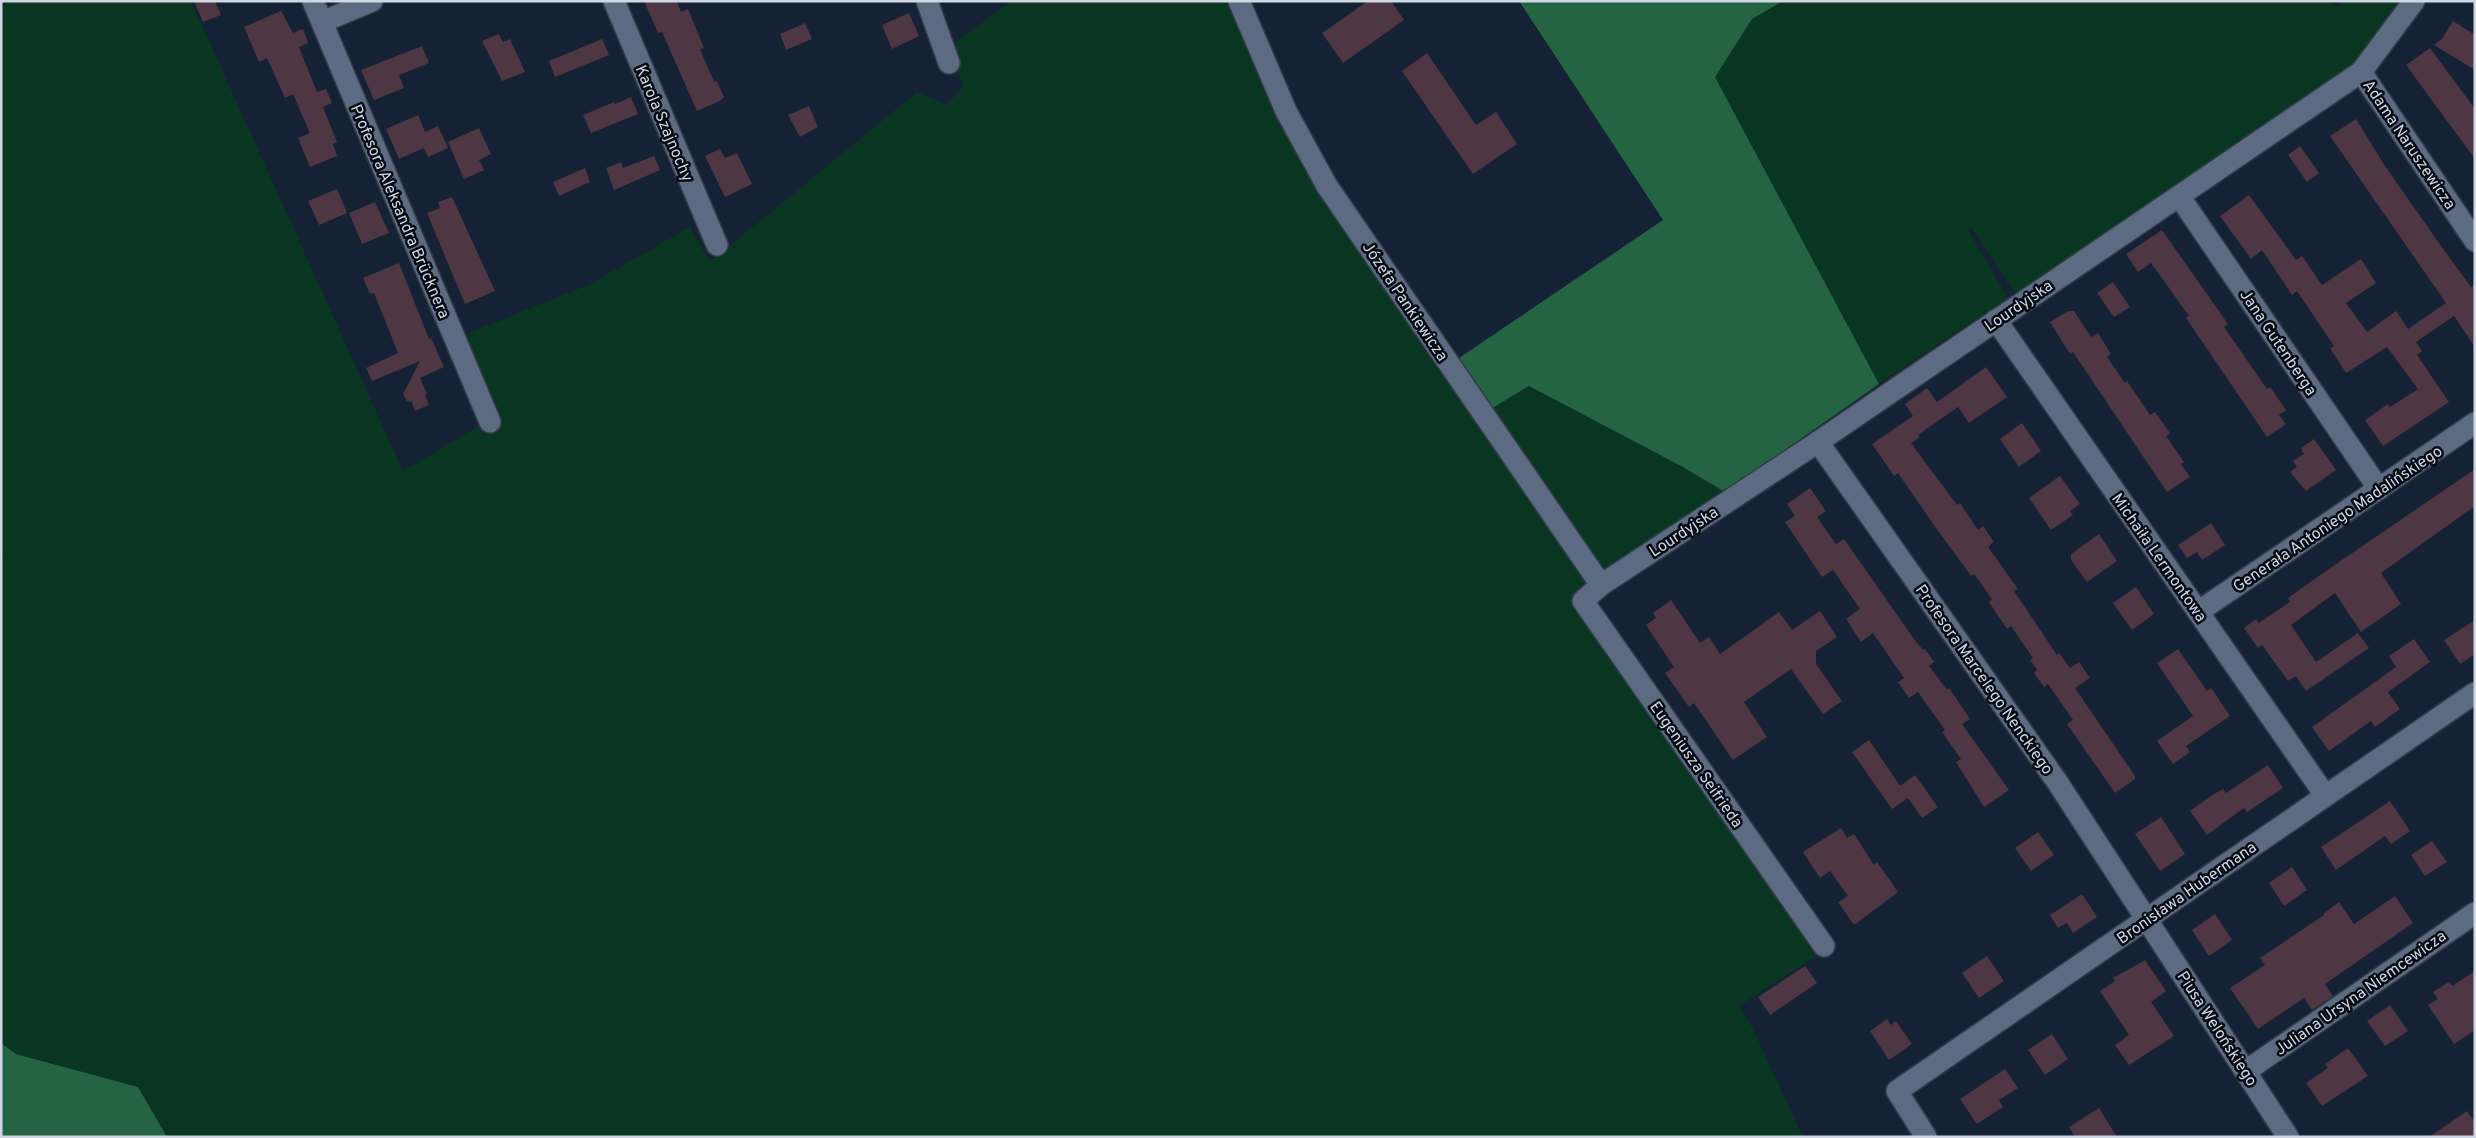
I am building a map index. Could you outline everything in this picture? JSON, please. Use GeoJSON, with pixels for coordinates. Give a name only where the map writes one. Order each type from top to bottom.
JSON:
{"type":"FeatureCollection","features":[{"type":"Feature","properties":{"kind":"street","name":"Profesora Aleksandra Brücknera"},"geometry":{"type":"LineString","coordinates":[[313,1],[490,422]]}},
{"type":"Feature","properties":{"kind":"street"},"geometry":{"type":"LineString","coordinates":[[322,22],[372,1]]}},
{"type":"Feature","properties":{"kind":"street","name":"Karola Szajnochy"},"geometry":{"type":"LineString","coordinates":[[614,1],[717,245]]}},
{"type":"Feature","properties":{"kind":"street"},"geometry":{"type":"LineString","coordinates":[[927,1],[949,63]]}},
{"type":"Feature","properties":{"kind":"street","name":"Józefa Pankiewicza"},"geometry":{"type":"LineString","coordinates":[[1239,1],[1286,111],[1327,186],[1601,585]]}},
{"type":"Feature","properties":{"kind":"street","name":"Lourdyjska"},"geometry":{"type":"LineString","coordinates":[[1601,585],[1818,442],[2362,72],[2414,1]]}},
{"type":"Feature","properties":{"kind":"street","name":"Adama Naruszewicza"},"geometry":{"type":"LineString","coordinates":[[2362,72],[2475,241]]}},
{"type":"Feature","properties":{"kind":"street","name":"Jana Gutenberga"},"geometry":{"type":"LineString","coordinates":[[2179,196],[2379,489]]}},
{"type":"Feature","properties":{"kind":"street","name":"Michaiła Lermontowa"},"geometry":{"type":"LineString","coordinates":[[1996,320],[2325,795]]}},
{"type":"Feature","properties":{"kind":"street","name":"Generała Antoniego Madalińskiego"},"geometry":{"type":"LineString","coordinates":[[2198,612],[2475,423]]}},
{"type":"Feature","properties":{"kind":"street","name":"Profesora Marcelego Nenckiego"},"geometry":{"type":"LineString","coordinates":[[1818,442],[2058,783],[2148,919]]}},
{"type":"Feature","properties":{"kind":"street","name":"Eugeniusza Seifrieda"},"geometry":{"type":"LineString","coordinates":[[1601,585],[1583,601],[1824,946]]}},
{"type":"Feature","properties":{"kind":"street","name":"Bronisława Hubermana"},"geometry":{"type":"LineString","coordinates":[[1926,1137],[1897,1091],[2475,693]]}},
{"type":"Feature","properties":{"kind":"street","name":"Juliana Ursyna Niemcewicza"},"geometry":{"type":"LineString","coordinates":[[2246,1071],[2475,912]]}},
{"type":"Feature","properties":{"kind":"street","name":"Piusa Welońskiego"},"geometry":{"type":"LineString","coordinates":[[2148,919],[2288,1137]]}},
{"type":"Feature","properties":{"kind":"green space"},"geometry":{"type":"Polygon","coordinates":[[[1,1],[191,1],[403,471],[484,423],[499,411],[464,335],[590,284],[690,227],[710,262],[917,92],[946,105],[963,87],[950,46],[1012,1],[1226,1],[1267,92],[1304,167],[1476,418],[1529,386],[1681,466],[1725,492],[1578,589],[1573,596],[1818,955],[1739,1006],[1753,1029],[1803,1137],[167,1137],[138,1087],[16,1054],[1,1043],[1,559],[4,556],[1,552],[1,1]]]}},
{"type":"Feature","properties":{"kind":"green space"},"geometry":{"type":"Polygon","coordinates":[[[1519,1],[1783,1],[1752,19],[1715,77],[1879,384],[1725,492],[1681,466],[1529,386],[1491,409],[1459,358],[1663,220],[1519,1]]]}},
{"type":"Feature","properties":{"kind":"green space"},"geometry":{"type":"Polygon","coordinates":[[[1783,1],[2331,1],[2338,7],[2344,1],[2402,1],[2377,40],[2354,63],[2016,295],[1972,228],[1968,230],[2008,298],[1879,384],[1715,77],[1752,19],[1783,1]]]}},
{"type":"Feature","properties":{"kind":"green space"},"geometry":{"type":"Polygon","coordinates":[[[1,1043],[16,1054],[138,1087],[167,1137],[1,1137],[1,1043]]]}},
{"type":"Feature","properties":{"kind":"building"},"geometry":{"type":"Polygon","coordinates":[[[194,1],[215,1],[221,15],[203,22],[194,1]]]}},
{"type":"Feature","properties":{"kind":"building"},"geometry":{"type":"Polygon","coordinates":[[[644,1],[677,1],[681,12],[688,9],[704,48],[700,49],[714,82],[717,81],[724,97],[720,101],[697,111],[662,32],[658,33],[644,1]]]}},
{"type":"Feature","properties":{"kind":"building"},"geometry":{"type":"Polygon","coordinates":[[[1368,1],[1391,1],[1404,20],[1343,63],[1322,33],[1368,1]]]}},
{"type":"Feature","properties":{"kind":"building"},"geometry":{"type":"Polygon","coordinates":[[[281,11],[293,33],[303,29],[308,43],[299,47],[317,92],[326,89],[332,103],[323,107],[337,142],[333,144],[337,156],[310,167],[298,138],[310,133],[293,94],[285,98],[267,58],[259,62],[244,27],[281,11]]]}},
{"type":"Feature","properties":{"kind":"building"},"geometry":{"type":"Polygon","coordinates":[[[909,13],[919,36],[892,49],[882,25],[909,13]]]}},
{"type":"Feature","properties":{"kind":"building"},"geometry":{"type":"Polygon","coordinates":[[[2453,21],[2475,35],[2475,70],[2434,45],[2442,39],[2453,21]]]}},
{"type":"Feature","properties":{"kind":"building"},"geometry":{"type":"Polygon","coordinates":[[[805,23],[812,39],[786,50],[780,34],[805,23]]]}},
{"type":"Feature","properties":{"kind":"building"},"geometry":{"type":"Polygon","coordinates":[[[499,34],[503,42],[510,39],[525,72],[502,81],[482,41],[499,34]]]}},
{"type":"Feature","properties":{"kind":"building"},"geometry":{"type":"Polygon","coordinates":[[[602,39],[609,55],[555,77],[549,61],[602,39]]]}},
{"type":"Feature","properties":{"kind":"building"},"geometry":{"type":"Polygon","coordinates":[[[422,46],[429,63],[399,75],[404,88],[374,100],[361,70],[422,46]]]}},
{"type":"Feature","properties":{"kind":"building"},"geometry":{"type":"Polygon","coordinates":[[[2430,48],[2475,109],[2475,159],[2406,65],[2430,48]]]}},
{"type":"Feature","properties":{"kind":"building"},"geometry":{"type":"Polygon","coordinates":[[[1427,53],[1476,125],[1496,112],[1517,144],[1473,174],[1402,71],[1427,53]]]}},
{"type":"Feature","properties":{"kind":"building"},"geometry":{"type":"Polygon","coordinates":[[[631,97],[638,114],[591,133],[583,115],[631,97]]]}},
{"type":"Feature","properties":{"kind":"building"},"geometry":{"type":"Polygon","coordinates":[[[809,106],[818,127],[800,137],[788,115],[809,106]]]}},
{"type":"Feature","properties":{"kind":"building"},"geometry":{"type":"Polygon","coordinates":[[[418,115],[425,132],[438,126],[448,148],[428,157],[424,148],[399,159],[386,129],[418,115]]]}},
{"type":"Feature","properties":{"kind":"building"},"geometry":{"type":"Polygon","coordinates":[[[2356,119],[2383,163],[2441,246],[2471,287],[2475,284],[2475,347],[2454,316],[2416,342],[2422,351],[2417,355],[2449,402],[2383,446],[2365,420],[2388,404],[2390,407],[2418,389],[2387,347],[2346,373],[2330,348],[2334,346],[2297,291],[2292,295],[2262,250],[2251,259],[2220,216],[2249,195],[2296,260],[2302,256],[2322,285],[2361,259],[2376,283],[2346,303],[2367,332],[2396,311],[2408,329],[2446,303],[2330,136],[2356,119]]]}},
{"type":"Feature","properties":{"kind":"building"},"geometry":{"type":"Polygon","coordinates":[[[479,128],[491,154],[479,160],[484,170],[464,179],[448,142],[479,128]]]}},
{"type":"Feature","properties":{"kind":"building"},"geometry":{"type":"Polygon","coordinates":[[[2300,146],[2319,173],[2307,182],[2288,155],[2300,146]]]}},
{"type":"Feature","properties":{"kind":"building"},"geometry":{"type":"Polygon","coordinates":[[[720,149],[725,158],[737,153],[752,184],[725,197],[705,156],[720,149]]]}},
{"type":"Feature","properties":{"kind":"building"},"geometry":{"type":"Polygon","coordinates":[[[654,156],[660,170],[614,190],[606,168],[621,162],[623,168],[654,156]]]}},
{"type":"Feature","properties":{"kind":"building"},"geometry":{"type":"Polygon","coordinates":[[[585,168],[590,182],[559,196],[553,182],[585,168]]]}},
{"type":"Feature","properties":{"kind":"building"},"geometry":{"type":"Polygon","coordinates":[[[337,189],[347,213],[319,225],[308,201],[337,189]]]}},
{"type":"Feature","properties":{"kind":"building"},"geometry":{"type":"Polygon","coordinates":[[[452,197],[495,291],[465,304],[427,213],[440,208],[438,202],[452,197]]]}},
{"type":"Feature","properties":{"kind":"building"},"geometry":{"type":"Polygon","coordinates":[[[375,202],[389,233],[362,244],[349,213],[375,202]]]}},
{"type":"Feature","properties":{"kind":"building"},"geometry":{"type":"Polygon","coordinates":[[[2162,230],[2228,324],[2224,327],[2267,389],[2270,387],[2286,410],[2279,415],[2286,424],[2267,437],[2186,318],[2189,316],[2151,263],[2138,272],[2126,254],[2162,230]]]}},
{"type":"Feature","properties":{"kind":"building"},"geometry":{"type":"Polygon","coordinates":[[[399,263],[429,339],[431,338],[444,367],[420,378],[427,394],[425,395],[429,405],[415,411],[412,402],[407,401],[403,394],[420,361],[372,381],[366,368],[398,353],[374,293],[370,294],[363,278],[399,263]]]}},
{"type":"Feature","properties":{"kind":"building"},"geometry":{"type":"Polygon","coordinates":[[[2113,282],[2130,307],[2114,317],[2097,293],[2113,282]]]}},
{"type":"Feature","properties":{"kind":"building"},"geometry":{"type":"Polygon","coordinates":[[[2068,311],[2074,311],[2091,337],[2098,333],[2111,354],[2107,357],[2125,383],[2127,381],[2150,415],[2155,412],[2170,433],[2166,436],[2184,462],[2181,464],[2190,477],[2167,492],[2073,352],[2070,354],[2050,322],[2068,311]]]}},
{"type":"Feature","properties":{"kind":"building"},"geometry":{"type":"Polygon","coordinates":[[[1986,367],[2007,397],[1969,423],[1958,407],[1918,435],[1920,437],[1911,443],[1957,505],[1960,503],[1978,530],[1983,526],[1994,542],[1988,547],[2018,589],[2014,591],[2057,655],[2059,653],[2070,668],[2079,662],[2090,678],[2075,688],[2135,776],[2135,779],[2115,793],[2067,724],[2073,720],[2048,684],[2044,687],[2034,673],[2037,670],[2030,660],[2033,658],[2011,626],[2007,629],[1989,602],[1992,599],[1974,574],[1971,576],[1898,473],[1894,476],[1872,444],[1913,416],[1905,404],[1927,388],[1937,402],[1986,367]]]}},
{"type":"Feature","properties":{"kind":"building"},"geometry":{"type":"Polygon","coordinates":[[[2022,423],[2041,451],[2019,467],[2000,439],[2022,423]]]}},
{"type":"Feature","properties":{"kind":"building"},"geometry":{"type":"Polygon","coordinates":[[[2314,439],[2336,470],[2306,491],[2290,472],[2297,467],[2293,461],[2304,454],[2301,448],[2314,439]]]}},
{"type":"Feature","properties":{"kind":"building"},"geometry":{"type":"Polygon","coordinates":[[[2475,469],[2475,506],[2381,573],[2401,604],[2361,632],[2335,593],[2291,625],[2316,662],[2358,633],[2369,648],[2306,691],[2296,676],[2288,681],[2262,645],[2258,648],[2244,628],[2256,619],[2259,623],[2290,602],[2288,598],[2475,469]]]}},
{"type":"Feature","properties":{"kind":"building"},"geometry":{"type":"Polygon","coordinates":[[[2060,476],[2080,504],[2070,511],[2073,515],[2051,530],[2029,498],[2060,476]]]}},
{"type":"Feature","properties":{"kind":"building"},"geometry":{"type":"Polygon","coordinates":[[[1810,488],[1826,511],[1817,517],[1836,544],[1844,539],[1914,639],[1923,650],[1925,649],[1934,662],[1929,666],[1947,690],[1949,688],[1970,719],[1962,724],[2009,790],[1984,807],[1956,762],[1961,759],[1942,732],[1945,730],[1918,692],[1909,698],[1898,682],[1904,678],[1873,633],[1861,642],[1846,619],[1860,609],[1833,570],[1822,577],[1785,522],[1795,516],[1787,504],[1810,488]]]}},
{"type":"Feature","properties":{"kind":"building"},"geometry":{"type":"Polygon","coordinates":[[[2211,523],[2225,545],[2202,560],[2197,552],[2187,558],[2178,545],[2211,523]]]}},
{"type":"Feature","properties":{"kind":"building"},"geometry":{"type":"Polygon","coordinates":[[[2099,534],[2117,561],[2087,582],[2071,560],[2071,554],[2099,534]]]}},
{"type":"Feature","properties":{"kind":"building"},"geometry":{"type":"Polygon","coordinates":[[[2136,587],[2154,614],[2132,630],[2113,603],[2136,587]]]}},
{"type":"Feature","properties":{"kind":"building"},"geometry":{"type":"Polygon","coordinates":[[[1671,600],[1700,643],[1709,637],[1720,654],[1779,612],[1792,630],[1820,611],[1837,637],[1816,651],[1816,664],[1842,701],[1823,714],[1791,669],[1744,702],[1767,737],[1733,760],[1694,703],[1689,707],[1665,673],[1674,667],[1646,625],[1656,618],[1653,613],[1671,600]]]}},
{"type":"Feature","properties":{"kind":"building"},"geometry":{"type":"Polygon","coordinates":[[[2475,620],[2475,654],[2460,664],[2444,640],[2475,620]]]}},
{"type":"Feature","properties":{"kind":"building"},"geometry":{"type":"Polygon","coordinates":[[[2414,639],[2430,662],[2388,692],[2400,709],[2375,727],[2371,721],[2329,751],[2312,727],[2396,667],[2389,656],[2414,639]]]}},
{"type":"Feature","properties":{"kind":"building"},"geometry":{"type":"Polygon","coordinates":[[[2178,649],[2207,691],[2211,688],[2230,716],[2186,746],[2190,752],[2173,764],[2157,741],[2193,716],[2157,663],[2178,649]]]}},
{"type":"Feature","properties":{"kind":"building"},"geometry":{"type":"Polygon","coordinates":[[[1869,740],[1900,786],[1915,775],[1938,807],[1922,818],[1908,798],[1892,809],[1852,752],[1869,740]]]}},
{"type":"Feature","properties":{"kind":"building"},"geometry":{"type":"Polygon","coordinates":[[[2268,765],[2283,788],[2247,812],[2244,808],[2207,835],[2190,811],[2223,789],[2226,793],[2268,765]]]}},
{"type":"Feature","properties":{"kind":"building"},"geometry":{"type":"Polygon","coordinates":[[[2390,801],[2410,831],[2391,844],[2385,836],[2336,870],[2321,847],[2390,801]]]}},
{"type":"Feature","properties":{"kind":"building"},"geometry":{"type":"Polygon","coordinates":[[[2161,817],[2185,854],[2160,871],[2135,834],[2161,817]]]}},
{"type":"Feature","properties":{"kind":"building"},"geometry":{"type":"Polygon","coordinates":[[[1841,828],[1847,838],[1854,834],[1874,865],[1877,862],[1898,892],[1854,925],[1838,902],[1848,896],[1830,871],[1820,878],[1803,852],[1841,828]]]}},
{"type":"Feature","properties":{"kind":"building"},"geometry":{"type":"Polygon","coordinates":[[[2038,832],[2054,855],[2031,871],[2015,848],[2038,832]]]}},
{"type":"Feature","properties":{"kind":"building"},"geometry":{"type":"Polygon","coordinates":[[[2432,841],[2447,862],[2425,876],[2411,855],[2432,841]]]}},
{"type":"Feature","properties":{"kind":"building"},"geometry":{"type":"Polygon","coordinates":[[[2292,867],[2307,890],[2284,906],[2269,883],[2292,867]]]}},
{"type":"Feature","properties":{"kind":"building"},"geometry":{"type":"Polygon","coordinates":[[[2082,894],[2097,917],[2073,933],[2067,923],[2058,928],[2050,915],[2082,894]]]}},
{"type":"Feature","properties":{"kind":"building"},"geometry":{"type":"Polygon","coordinates":[[[2395,896],[2413,923],[2325,984],[2333,996],[2312,1010],[2304,998],[2258,1029],[2230,988],[2265,965],[2260,958],[2324,915],[2339,902],[2354,924],[2395,896]]]}},
{"type":"Feature","properties":{"kind":"building"},"geometry":{"type":"Polygon","coordinates":[[[2215,914],[2232,940],[2209,956],[2192,930],[2215,914]]]}},
{"type":"Feature","properties":{"kind":"building"},"geometry":{"type":"Polygon","coordinates":[[[1987,956],[2004,981],[1979,998],[1962,973],[1987,956]]]}},
{"type":"Feature","properties":{"kind":"building"},"geometry":{"type":"Polygon","coordinates":[[[2145,960],[2166,991],[2151,1002],[2174,1036],[2129,1065],[2115,1045],[2129,1035],[2100,991],[2115,981],[2113,978],[2145,960]]]}},
{"type":"Feature","properties":{"kind":"building"},"geometry":{"type":"Polygon","coordinates":[[[1805,966],[1817,983],[1770,1015],[1758,997],[1805,966]]]}},
{"type":"Feature","properties":{"kind":"building"},"geometry":{"type":"Polygon","coordinates":[[[2475,971],[2475,1030],[2454,1044],[2428,1005],[2438,999],[2433,992],[2449,982],[2452,986],[2475,971]]]}},
{"type":"Feature","properties":{"kind":"building"},"geometry":{"type":"Polygon","coordinates":[[[2390,1005],[2408,1031],[2385,1046],[2367,1021],[2390,1005]]]}},
{"type":"Feature","properties":{"kind":"building"},"geometry":{"type":"Polygon","coordinates":[[[1887,1019],[1891,1025],[1896,1021],[1912,1044],[1889,1060],[1870,1031],[1887,1019]]]}},
{"type":"Feature","properties":{"kind":"building"},"geometry":{"type":"Polygon","coordinates":[[[2052,1034],[2068,1059],[2045,1075],[2028,1050],[2052,1034]]]}},
{"type":"Feature","properties":{"kind":"building"},"geometry":{"type":"Polygon","coordinates":[[[2348,1048],[2368,1076],[2322,1106],[2306,1083],[2328,1068],[2325,1064],[2348,1048]]]}},
{"type":"Feature","properties":{"kind":"building"},"geometry":{"type":"Polygon","coordinates":[[[2005,1069],[2018,1088],[1999,1100],[2003,1107],[1977,1124],[1960,1099],[2005,1069]]]}},
{"type":"Feature","properties":{"kind":"building"},"geometry":{"type":"Polygon","coordinates":[[[2099,1108],[2117,1137],[2075,1137],[2069,1127],[2099,1108]]]}},
{"type":"Feature","properties":{"kind":"building"},"geometry":{"type":"Polygon","coordinates":[[[2467,1111],[2475,1122],[2475,1137],[2429,1137],[2467,1111]]]}}]}
